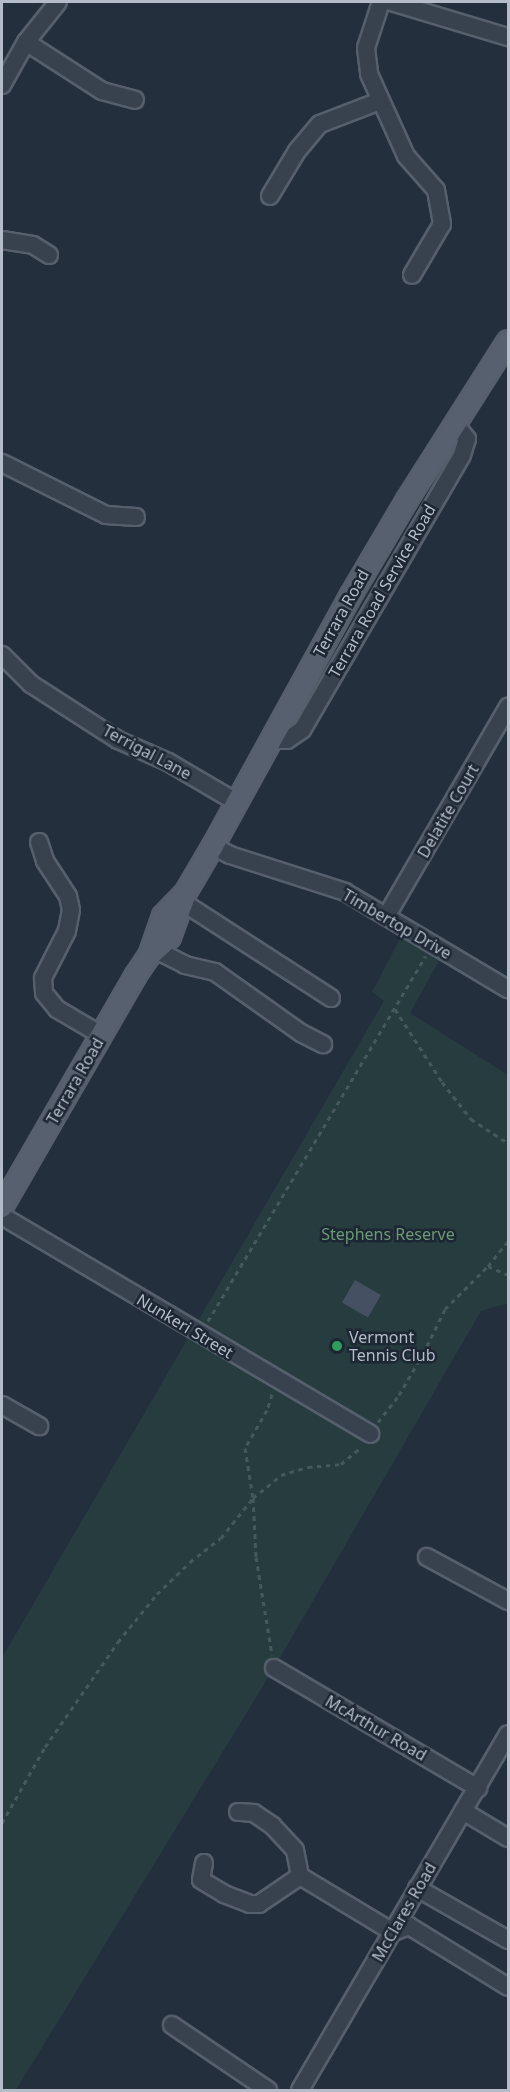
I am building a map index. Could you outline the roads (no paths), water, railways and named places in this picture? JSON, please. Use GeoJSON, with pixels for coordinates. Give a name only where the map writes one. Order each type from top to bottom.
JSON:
{"type":"FeatureCollection","features":[{"type":"Feature","properties":{"kind":"main road","name":"Terrara Road"},"geometry":{"type":"LineString","coordinates":[[2,1207],[152,951],[163,916],[183,898],[273,740],[351,595],[508,342]]}},
{"type":"Feature","properties":{"kind":"street"},"geometry":{"type":"LineString","coordinates":[[2,85],[26,42],[58,2]]}},
{"type":"Feature","properties":{"kind":"street"},"geometry":{"type":"LineString","coordinates":[[381,2],[366,48],[369,74],[406,156],[436,190],[442,224],[412,275]]}},
{"type":"Feature","properties":{"kind":"street"},"geometry":{"type":"LineString","coordinates":[[391,2],[508,37]]}},
{"type":"Feature","properties":{"kind":"street"},"geometry":{"type":"LineString","coordinates":[[26,42],[102,91],[135,100]]}},
{"type":"Feature","properties":{"kind":"street"},"geometry":{"type":"LineString","coordinates":[[270,196],[297,151],[320,124],[380,101]]}},
{"type":"Feature","properties":{"kind":"street"},"geometry":{"type":"LineString","coordinates":[[2,240],[33,245],[49,255]]}},
{"type":"Feature","properties":{"kind":"street"},"geometry":{"type":"LineString","coordinates":[[2,463],[106,515],[136,517]]}},
{"type":"Feature","properties":{"kind":"street","name":"Terrigal Lane"},"geometry":{"type":"LineString","coordinates":[[2,655],[30,684],[118,741],[168,762],[238,803]]}},
{"type":"Feature","properties":{"kind":"street","name":"Delatite Court"},"geometry":{"type":"LineString","coordinates":[[387,915],[508,707]]}},
{"type":"Feature","properties":{"kind":"street"},"geometry":{"type":"LineString","coordinates":[[39,842],[45,861],[68,896],[71,910],[68,931],[43,978],[44,993],[57,1009],[101,1035]]}},
{"type":"Feature","properties":{"kind":"street","name":"Timbertop Drive"},"geometry":{"type":"LineString","coordinates":[[213,846],[230,855],[345,892],[508,989]]}},
{"type":"Feature","properties":{"kind":"street"},"geometry":{"type":"LineString","coordinates":[[183,898],[331,998]]}},
{"type":"Feature","properties":{"kind":"street"},"geometry":{"type":"LineString","coordinates":[[152,951],[186,965],[215,972],[301,1033],[323,1044]]}},
{"type":"Feature","properties":{"kind":"street","name":"Nunkeri Street"},"geometry":{"type":"LineString","coordinates":[[2,1216],[370,1434]]}},
{"type":"Feature","properties":{"kind":"street"},"geometry":{"type":"LineString","coordinates":[[2,1405],[39,1426]]}},
{"type":"Feature","properties":{"kind":"street"},"geometry":{"type":"LineString","coordinates":[[427,1557],[508,1601]]}},
{"type":"Feature","properties":{"kind":"street","name":"McArthur Road"},"geometry":{"type":"LineString","coordinates":[[274,1668],[478,1788]]}},
{"type":"Feature","properties":{"kind":"street","name":"McClares Road"},"geometry":{"type":"LineString","coordinates":[[300,2091],[508,1734]]}},
{"type":"Feature","properties":{"kind":"street"},"geometry":{"type":"LineString","coordinates":[[464,1811],[508,1838]]}},
{"type":"Feature","properties":{"kind":"street"},"geometry":{"type":"LineString","coordinates":[[238,1812],[254,1813],[273,1826],[295,1850],[300,1876],[393,1932],[409,1926],[508,1988]]}},
{"type":"Feature","properties":{"kind":"street"},"geometry":{"type":"LineString","coordinates":[[204,1863],[201,1880],[224,1894],[250,1904],[258,1904],[300,1876]]}},
{"type":"Feature","properties":{"kind":"street"},"geometry":{"type":"LineString","coordinates":[[417,1888],[508,1940]]}},
{"type":"Feature","properties":{"kind":"street"},"geometry":{"type":"LineString","coordinates":[[171,2025],[268,2091]]}},
{"type":"Feature","properties":{"kind":"place","name":"Vermont Tennis Club"},"geometry":{"type":"Point","coordinates":[337,1346]}},
{"type":"Feature","properties":{"kind":"park label","name":"Stephens Reserve"},"geometry":{"type":"Point","coordinates":[388,1234]}}]}
